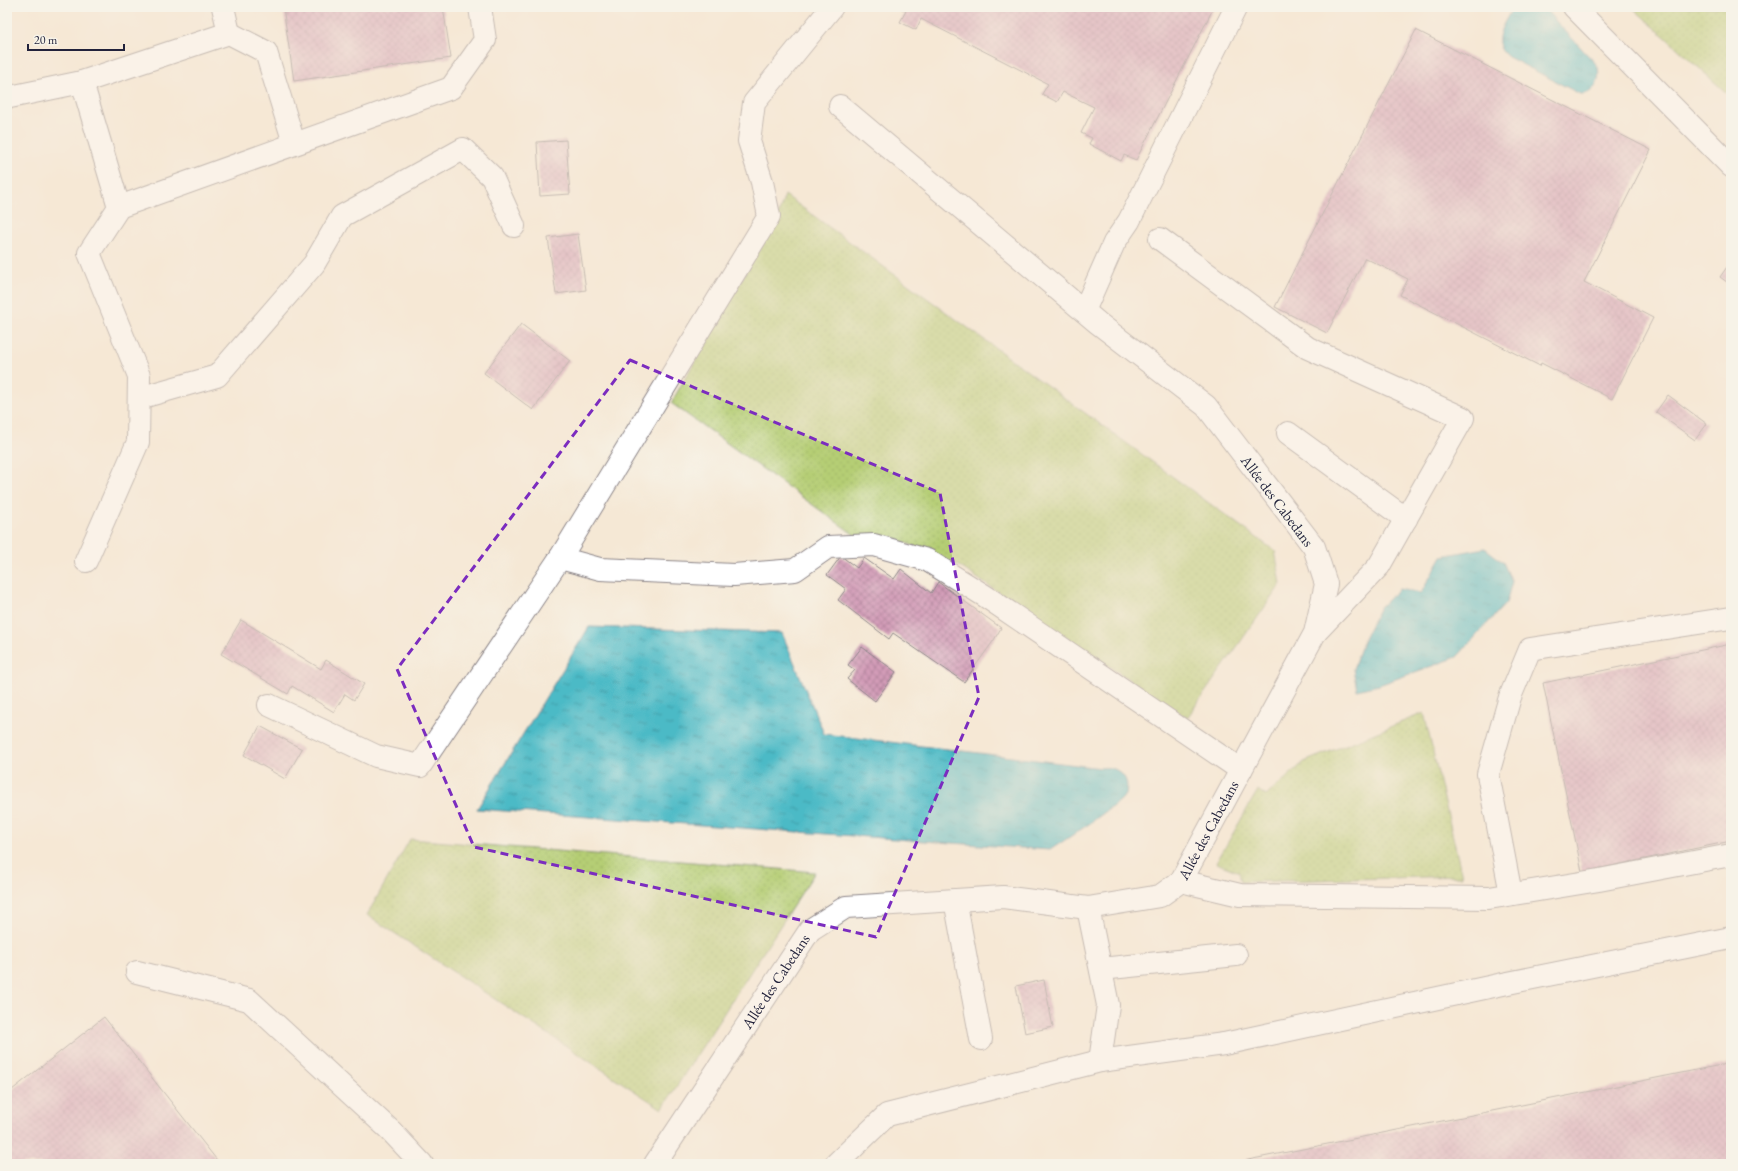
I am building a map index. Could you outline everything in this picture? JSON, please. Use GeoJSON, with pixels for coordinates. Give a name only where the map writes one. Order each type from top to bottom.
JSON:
{"type":"FeatureCollection","features":[{"type":"Feature","properties":{"kind":"street"},"geometry":{"type":"LineString","coordinates":[[223,7],[229,33]]}},
{"type":"Feature","properties":{"kind":"street"},"geometry":{"type":"LineString","coordinates":[[86,561],[138,442],[139,376],[89,253],[119,207],[451,88],[485,40],[480,7]]}},
{"type":"Feature","properties":{"kind":"street"},"geometry":{"type":"LineString","coordinates":[[269,705],[376,756],[420,766],[560,558],[769,216],[762,182],[749,141],[754,104],[832,7]]}},
{"type":"Feature","properties":{"kind":"street"},"geometry":{"type":"LineString","coordinates":[[1091,317],[1114,243],[1129,221],[1236,7]]}},
{"type":"Feature","properties":{"kind":"street"},"geometry":{"type":"LineString","coordinates":[[1574,7],[1731,166]]}},
{"type":"Feature","properties":{"kind":"street"},"geometry":{"type":"LineString","coordinates":[[7,94],[10,97],[82,82],[229,33],[266,52],[294,143]]}},
{"type":"Feature","properties":{"kind":"street"},"geometry":{"type":"LineString","coordinates":[[82,82],[119,207]]}},
{"type":"Feature","properties":{"kind":"street","name":"Allée des Cabedans"},"geometry":{"type":"LineString","coordinates":[[655,1164],[810,930],[846,908],[1003,897],[1088,908],[1160,896],[1181,881],[1315,633],[1326,584],[1314,547],[1206,406],[1091,317],[840,106]]}},
{"type":"Feature","properties":{"kind":"street"},"geometry":{"type":"LineString","coordinates":[[139,398],[217,376],[314,264],[342,216],[463,149],[492,177],[514,226]]}},
{"type":"Feature","properties":{"kind":"street"},"geometry":{"type":"LineString","coordinates":[[1160,239],[1308,348],[1463,418],[1379,566],[1315,633]]}},
{"type":"Feature","properties":{"kind":"street"},"geometry":{"type":"LineString","coordinates":[[1288,434],[1406,519]]}},
{"type":"Feature","properties":{"kind":"street"},"geometry":{"type":"LineString","coordinates":[[560,558],[600,569],[734,575],[795,570],[828,547],[874,546],[927,560],[992,601],[1241,770]]}},
{"type":"Feature","properties":{"kind":"street"},"geometry":{"type":"LineString","coordinates":[[1511,894],[1488,774],[1510,697],[1530,649],[1731,618]]}},
{"type":"Feature","properties":{"kind":"street"},"geometry":{"type":"LineString","coordinates":[[1181,881],[1240,895],[1489,898],[1599,880],[1731,855]]}},
{"type":"Feature","properties":{"kind":"street"},"geometry":{"type":"LineString","coordinates":[[955,900],[981,1039]]}},
{"type":"Feature","properties":{"kind":"street"},"geometry":{"type":"LineString","coordinates":[[1088,908],[1108,1005],[1100,1061]]}},
{"type":"Feature","properties":{"kind":"street"},"geometry":{"type":"LineString","coordinates":[[836,1164],[887,1115],[1100,1061],[1224,1044],[1503,984],[1731,938]]}},
{"type":"Feature","properties":{"kind":"street"},"geometry":{"type":"LineString","coordinates":[[1101,969],[1236,955]]}},
{"type":"Feature","properties":{"kind":"street"},"geometry":{"type":"LineString","coordinates":[[137,972],[249,1000],[391,1131],[422,1164]]}},
{"type":"Feature","properties":{"kind":"highlighted area"},"geometry":{"type":"Polygon","coordinates":[[[630,360],[940,493],[979,697],[876,937],[474,847],[397,669],[630,360]]]}},
{"type":"Feature","properties":{"kind":"green space"},"geometry":{"type":"Polygon","coordinates":[[[1632,7],[1731,7],[1731,97],[1632,7]]]}},
{"type":"Feature","properties":{"kind":"green space"},"geometry":{"type":"Polygon","coordinates":[[[785,195],[1275,551],[1281,584],[1187,718],[959,566],[893,537],[856,536],[671,403],[777,218],[785,195]]]}},
{"type":"Feature","properties":{"kind":"green space"},"geometry":{"type":"Polygon","coordinates":[[[1424,713],[1462,876],[1241,882],[1239,872],[1216,863],[1258,790],[1266,796],[1304,762],[1424,713]]]}},
{"type":"Feature","properties":{"kind":"green space"},"geometry":{"type":"Polygon","coordinates":[[[410,839],[815,872],[662,1109],[367,915],[410,839]]]}},
{"type":"Feature","properties":{"kind":"water"},"geometry":{"type":"Polygon","coordinates":[[[1513,7],[1543,7],[1597,65],[1599,75],[1598,80],[1590,92],[1580,94],[1508,57],[1502,51],[1499,39],[1500,33],[1502,26],[1513,7]]]}},
{"type":"Feature","properties":{"kind":"water"},"geometry":{"type":"Polygon","coordinates":[[[1485,548],[1503,562],[1512,582],[1506,603],[1457,657],[1379,685],[1357,690],[1353,669],[1365,637],[1380,607],[1399,589],[1421,593],[1442,556],[1485,548]]]}},
{"type":"Feature","properties":{"kind":"water"},"geometry":{"type":"Polygon","coordinates":[[[589,627],[782,633],[824,734],[1115,769],[1124,777],[1127,783],[1127,789],[1125,795],[1120,801],[1050,850],[477,809],[589,627]]]}},
{"type":"Feature","properties":{"kind":"building"},"geometry":{"type":"Polygon","coordinates":[[[283,7],[443,7],[451,58],[294,81],[283,7]]]}},
{"type":"Feature","properties":{"kind":"building"},"geometry":{"type":"Polygon","coordinates":[[[898,7],[1214,7],[1136,160],[1124,155],[1121,161],[1089,144],[1092,138],[1081,133],[1094,107],[1063,92],[1057,102],[1042,94],[1048,84],[921,19],[916,30],[900,22],[906,11],[898,7]]]}},
{"type":"Feature","properties":{"kind":"building"},"geometry":{"type":"Polygon","coordinates":[[[1416,30],[1651,150],[1584,282],[1653,318],[1612,399],[1541,363],[1540,366],[1400,295],[1408,279],[1365,258],[1327,333],[1275,307],[1416,30]]]}},
{"type":"Feature","properties":{"kind":"building"},"geometry":{"type":"Polygon","coordinates":[[[566,140],[570,194],[540,196],[537,142],[566,140]]]}},
{"type":"Feature","properties":{"kind":"building"},"geometry":{"type":"Polygon","coordinates":[[[578,234],[586,290],[556,294],[548,238],[578,234]]]}},
{"type":"Feature","properties":{"kind":"building"},"geometry":{"type":"Polygon","coordinates":[[[1727,267],[1731,269],[1731,285],[1720,277],[1727,267]]]}},
{"type":"Feature","properties":{"kind":"building"},"geometry":{"type":"Polygon","coordinates":[[[521,324],[570,361],[533,410],[484,373],[521,324]]]}},
{"type":"Feature","properties":{"kind":"building"},"geometry":{"type":"Polygon","coordinates":[[[1668,395],[1707,424],[1695,440],[1656,412],[1668,395]]]}},
{"type":"Feature","properties":{"kind":"building"},"geometry":{"type":"Polygon","coordinates":[[[841,556],[857,568],[864,558],[894,579],[901,569],[931,593],[938,582],[1001,628],[964,682],[893,633],[889,639],[838,600],[846,589],[827,575],[841,556]]]}},
{"type":"Feature","properties":{"kind":"building"},"geometry":{"type":"Polygon","coordinates":[[[241,620],[321,669],[326,660],[364,684],[354,700],[345,694],[334,712],[292,686],[288,694],[221,654],[241,620]]]}},
{"type":"Feature","properties":{"kind":"building"},"geometry":{"type":"Polygon","coordinates":[[[1731,644],[1731,841],[1582,872],[1543,683],[1731,644]]]}},
{"type":"Feature","properties":{"kind":"building"},"geometry":{"type":"Polygon","coordinates":[[[862,647],[896,672],[875,701],[847,679],[855,670],[848,665],[862,647]]]}},
{"type":"Feature","properties":{"kind":"building"},"geometry":{"type":"Polygon","coordinates":[[[260,726],[302,749],[285,779],[244,755],[260,726]]]}},
{"type":"Feature","properties":{"kind":"building"},"geometry":{"type":"Polygon","coordinates":[[[1044,980],[1053,1027],[1025,1033],[1016,986],[1044,980]]]}},
{"type":"Feature","properties":{"kind":"building"},"geometry":{"type":"Polygon","coordinates":[[[104,1017],[220,1164],[7,1164],[7,1094],[104,1017]]]}},
{"type":"Feature","properties":{"kind":"building"},"geometry":{"type":"Polygon","coordinates":[[[1731,1063],[1731,1164],[1233,1164],[1233,1163],[1731,1063]]]}}]}
